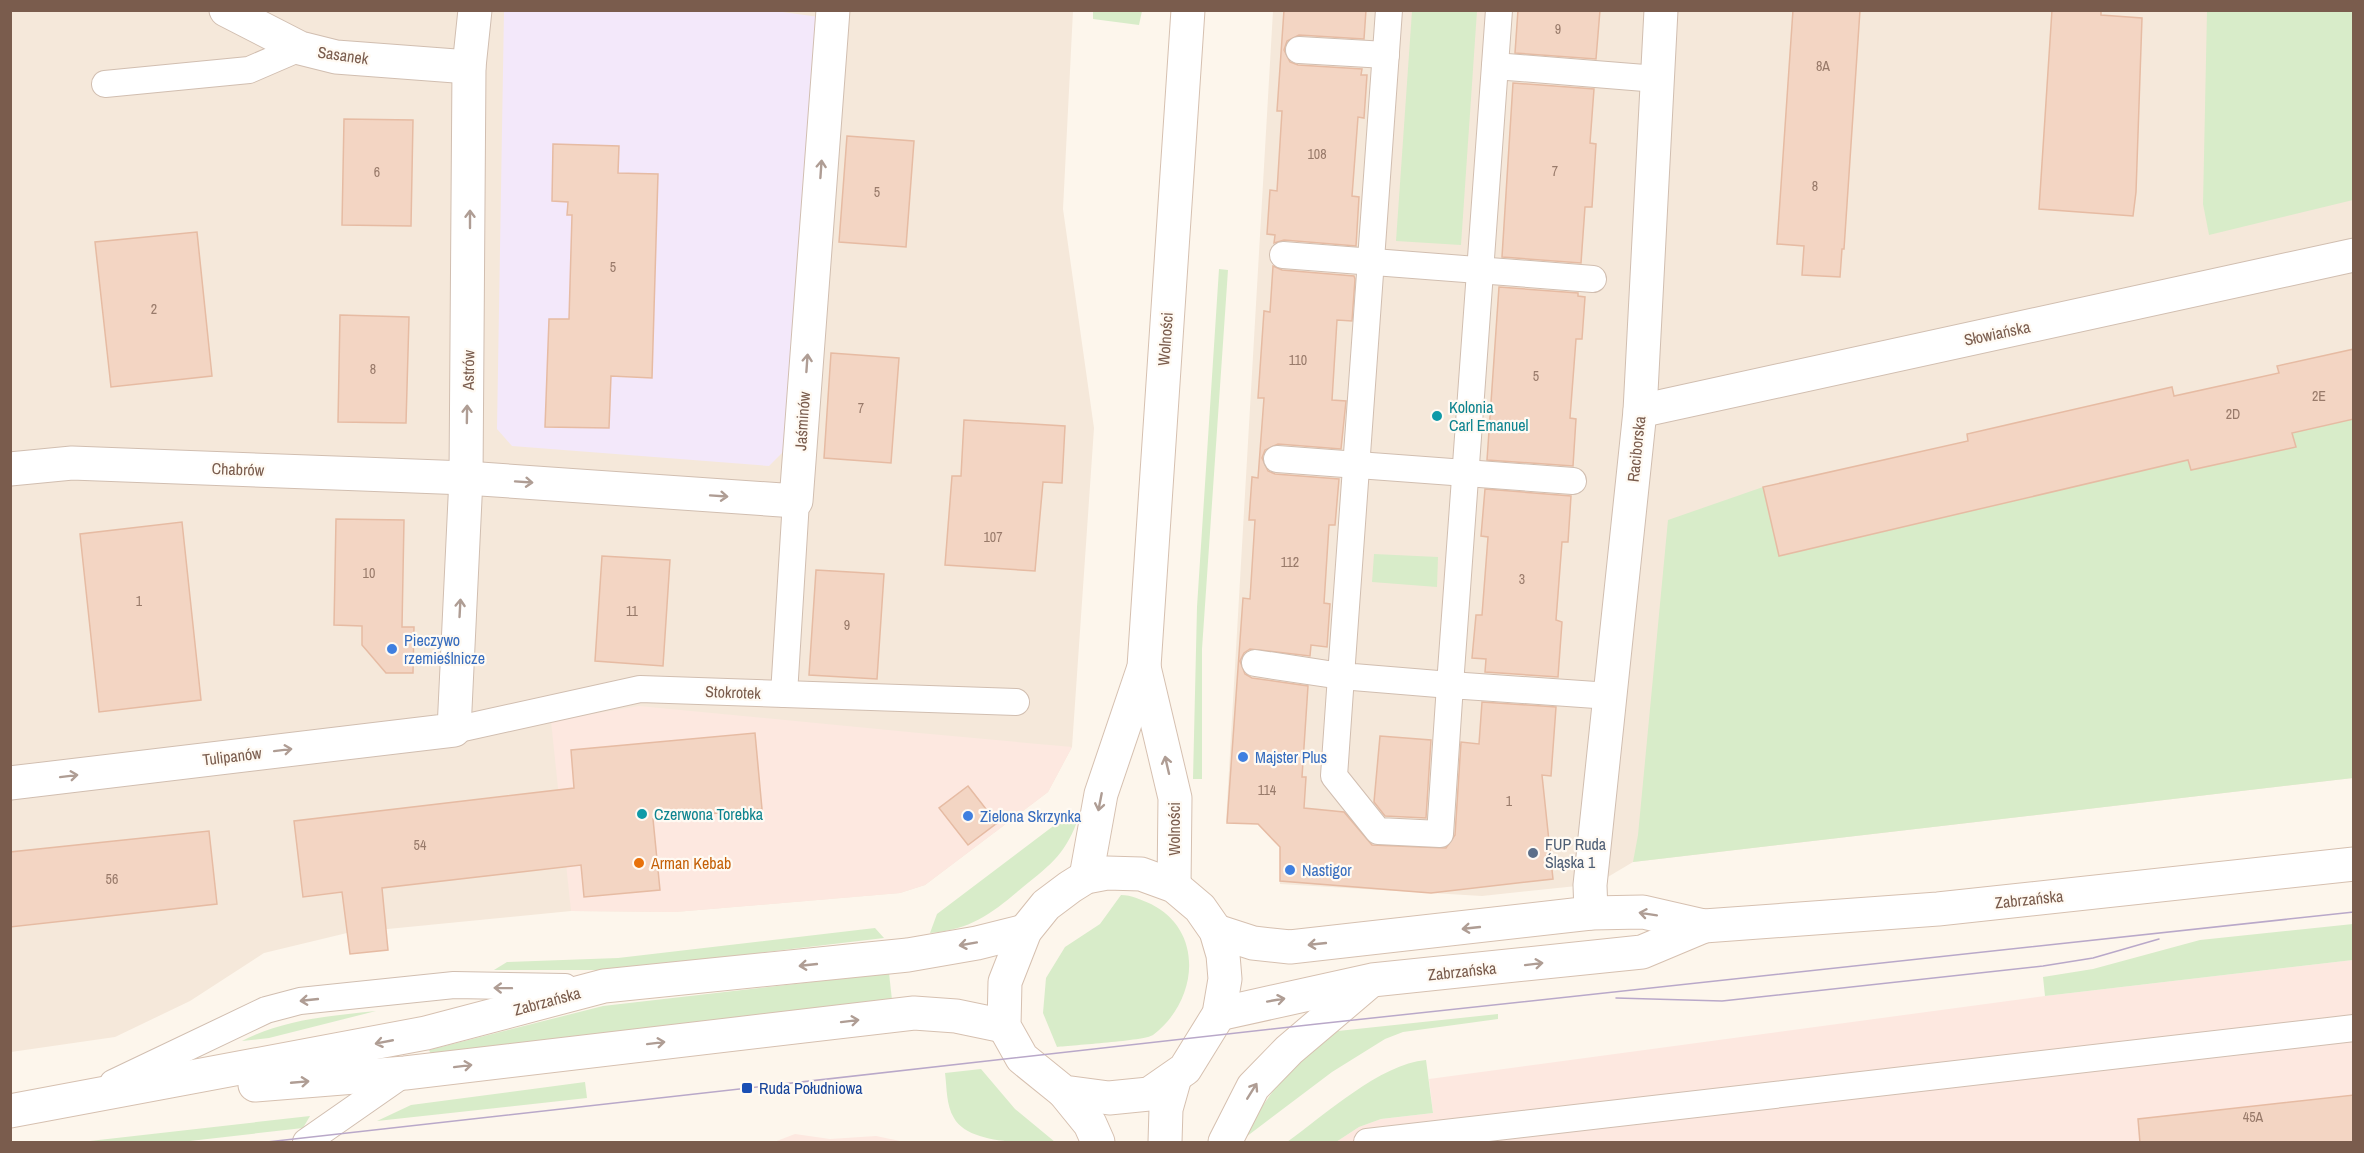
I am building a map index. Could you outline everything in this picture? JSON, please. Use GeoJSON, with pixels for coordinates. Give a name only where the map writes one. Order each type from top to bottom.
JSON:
{"type":"FeatureCollection","features":[{"type":"Feature","properties":{"kind":"street","name":"Sasanek"},"geometry":{"type":"LineString","coordinates":[[226,10],[300,48],[336,57],[469,67]]}},
{"type":"Feature","properties":{"kind":"street","name":"Astrów"},"geometry":{"type":"LineString","coordinates":[[454,730],[466,478],[469,67],[475,10]]}},
{"type":"Feature","properties":{"kind":"street","name":"Jaśminów"},"geometry":{"type":"LineString","coordinates":[[796,501],[833,10]]}},
{"type":"Feature","properties":{"kind":"street","name":"Wolności"},"geometry":{"type":"LineString","coordinates":[[1086,877],[1101,794],[1144,667],[1188,10]]}},
{"type":"Feature","properties":{"kind":"street","name":"Raciborska"},"geometry":{"type":"LineString","coordinates":[[1590,899],[1640,411],[1661,10]]}},
{"type":"Feature","properties":{"kind":"street","name":"Słowiańska"},"geometry":{"type":"LineString","coordinates":[[1640,411],[2354,255]]}},
{"type":"Feature","properties":{"kind":"street","name":"Chabrów"},"geometry":{"type":"LineString","coordinates":[[10,469],[72,463],[466,478]]}},
{"type":"Feature","properties":{"kind":"street"},"geometry":{"type":"LineString","coordinates":[[466,478],[796,501]]}},
{"type":"Feature","properties":{"kind":"street","name":"Wolności"},"geometry":{"type":"LineString","coordinates":[[1144,667],[1175,798],[1174,886]]}},
{"type":"Feature","properties":{"kind":"street","name":"Tulipanów"},"geometry":{"type":"LineString","coordinates":[[10,783],[454,730]]}},
{"type":"Feature","properties":{"kind":"street","name":"Zabrzańska"},"geometry":{"type":"LineString","coordinates":[[1216,931],[1253,943],[1290,947],[1590,899],[1704,926],[1938,909],[2354,864]]}},
{"type":"Feature","properties":{"kind":"street"},"geometry":{"type":"LineString","coordinates":[[1064,1092],[1109,1098],[1149,1094],[1185,1069],[1219,1014],[1225,980],[1223,955],[1216,931],[1200,908],[1174,886],[1141,874],[1107,873],[1086,877],[1046,905],[1025,931],[1005,982],[1004,1026],[1022,1058],[1064,1092],[1090,1124],[1098,1143]]}},
{"type":"Feature","properties":{"kind":"street","name":"Zabrzańska"},"geometry":{"type":"LineString","coordinates":[[1219,1014],[1372,980],[1642,952],[1704,926]]}},
{"type":"Feature","properties":{"kind":"street","name":"Zabrzańska"},"geometry":{"type":"LineString","coordinates":[[10,1111],[74,1101],[426,1034],[604,986],[908,955],[1025,931]]}},
{"type":"Feature","properties":{"kind":"street"},"geometry":{"type":"LineString","coordinates":[[1225,1143],[1253,1087],[1288,1050],[1372,980]]}},
{"type":"Feature","properties":{"kind":"street","name":"Zabrzańska"},"geometry":{"type":"LineString","coordinates":[[74,1101],[405,1073],[914,1013],[956,1016],[1004,1026]]}},
{"type":"Feature","properties":{"kind":"street"},"geometry":{"type":"LineString","coordinates":[[1165,1143],[1166,1109],[1175,1077]]}},
{"type":"Feature","properties":{"kind":"lane"},"geometry":{"type":"LineString","coordinates":[[1389,10],[1334,776],[1378,831],[1440,834],[1499,10]]}},
{"type":"Feature","properties":{"kind":"lane"},"geometry":{"type":"LineString","coordinates":[[105,84],[249,70],[300,48]]}},
{"type":"Feature","properties":{"kind":"lane"},"geometry":{"type":"LineString","coordinates":[[1299,50],[1386,55]]}},
{"type":"Feature","properties":{"kind":"lane"},"geometry":{"type":"LineString","coordinates":[[1495,66],[1658,79]]}},
{"type":"Feature","properties":{"kind":"lane"},"geometry":{"type":"LineString","coordinates":[[1283,255],[1593,279]]}},
{"type":"Feature","properties":{"kind":"lane"},"geometry":{"type":"LineString","coordinates":[[1277,459],[1573,481]]}},
{"type":"Feature","properties":{"kind":"lane"},"geometry":{"type":"LineString","coordinates":[[784,694],[796,501]]}},
{"type":"Feature","properties":{"kind":"lane"},"geometry":{"type":"LineString","coordinates":[[1255,663],[1341,676],[1610,696]]}},
{"type":"Feature","properties":{"kind":"lane","name":"Stokrotek"},"geometry":{"type":"LineString","coordinates":[[454,730],[640,689],[1016,702]]}},
{"type":"Feature","properties":{"kind":"lane"},"geometry":{"type":"LineString","coordinates":[[74,1101],[182,1052],[266,1010],[300,1001],[454,985],[542,988],[604,986]]}},
{"type":"Feature","properties":{"kind":"lane"},"geometry":{"type":"LineString","coordinates":[[1367,1143],[2354,1028]]}},
{"type":"Feature","properties":{"kind":"lane"},"geometry":{"type":"LineString","coordinates":[[306,1143],[405,1073]]}},
{"type":"Feature","properties":{"kind":"shaded area"},"geometry":{"type":"Polygon","coordinates":[[[768,10],[819,17],[786,449],[769,466],[512,446],[497,429],[504,11],[768,10]]]}},
{"type":"Feature","properties":{"kind":"shaded area"},"geometry":{"type":"Polygon","coordinates":[[[10,11],[1073,11],[1063,209],[1094,428],[1072,747],[1048,792],[925,885],[900,893],[675,912],[571,911],[347,933],[264,953],[190,1001],[115,1037],[11,1052],[10,11]]]}},
{"type":"Feature","properties":{"kind":"shaded area"},"geometry":{"type":"Polygon","coordinates":[[[1273,11],[2353,11],[2353,778],[1633,862],[1596,884],[1482,896],[1280,884],[1281,842],[1268,835],[1266,825],[1226,822],[1273,11]]]}},
{"type":"Feature","properties":{"kind":"shaded area","name":"Czerwona Torebka"},"geometry":{"type":"Polygon","coordinates":[[[639,706],[1072,747],[1048,792],[925,885],[900,893],[675,912],[571,911],[551,721],[639,706]]]}},
{"type":"Feature","properties":{"kind":"shaded area"},"geometry":{"type":"Polygon","coordinates":[[[2353,960],[2353,1142],[1336,1142],[1359,1127],[1381,1119],[1433,1113],[1429,1079],[2045,996],[2353,960]]]}},
{"type":"Feature","properties":{"kind":"shaded area"},"geometry":{"type":"Polygon","coordinates":[[[795,1134],[830,1139],[876,1136],[905,1142],[774,1142],[795,1134]]]}},
{"type":"Feature","properties":{"kind":"green space"},"geometry":{"type":"Polygon","coordinates":[[[1093,10],[1142,11],[1139,25],[1093,19],[1093,10]]]}},
{"type":"Feature","properties":{"kind":"green space"},"geometry":{"type":"Polygon","coordinates":[[[1412,11],[1477,11],[1461,245],[1396,241],[1412,11]]]}},
{"type":"Feature","properties":{"kind":"green space"},"geometry":{"type":"Polygon","coordinates":[[[2207,11],[2353,11],[2353,200],[2209,235],[2203,204],[2207,11]]]}},
{"type":"Feature","properties":{"kind":"green space"},"geometry":{"type":"Polygon","coordinates":[[[1219,269],[1228,270],[1202,649],[1202,779],[1193,779],[1197,607],[1219,269]]]}},
{"type":"Feature","properties":{"kind":"green space"},"geometry":{"type":"Polygon","coordinates":[[[2353,419],[2353,778],[1633,862],[1638,835],[1668,520],[1763,487],[1779,556],[2188,460],[2191,470],[2295,447],[2292,433],[2353,419]]]}},
{"type":"Feature","properties":{"kind":"green space"},"geometry":{"type":"Polygon","coordinates":[[[1374,554],[1438,557],[1437,587],[1372,582],[1374,554]]]}},
{"type":"Feature","properties":{"kind":"green space"},"geometry":{"type":"Polygon","coordinates":[[[1071,815],[1079,816],[1069,839],[1064,848],[1042,871],[1001,905],[981,918],[958,928],[930,933],[937,914],[1071,815]]]}},
{"type":"Feature","properties":{"kind":"green space"},"geometry":{"type":"Polygon","coordinates":[[[1121,895],[1151,904],[1169,916],[1181,932],[1187,949],[1189,968],[1186,986],[1179,1005],[1168,1021],[1153,1035],[1123,1041],[1057,1047],[1043,1013],[1046,978],[1065,947],[1100,924],[1121,895]]]}},
{"type":"Feature","properties":{"kind":"green space"},"geometry":{"type":"Polygon","coordinates":[[[2353,924],[2353,960],[2045,996],[2043,977],[2093,969],[2200,940],[2353,924]]]}},
{"type":"Feature","properties":{"kind":"green space"},"geometry":{"type":"Polygon","coordinates":[[[875,928],[884,938],[617,970],[494,970],[507,962],[618,958],[875,928]]]}},
{"type":"Feature","properties":{"kind":"green space"},"geometry":{"type":"Polygon","coordinates":[[[889,973],[892,1000],[431,1054],[429,1050],[603,1006],[889,973]]]}},
{"type":"Feature","properties":{"kind":"green space"},"geometry":{"type":"Polygon","coordinates":[[[376,1011],[269,1038],[242,1041],[291,1023],[376,1011]]]}},
{"type":"Feature","properties":{"kind":"green space"},"geometry":{"type":"Polygon","coordinates":[[[1498,1014],[1498,1019],[1403,1032],[1385,1039],[1332,1072],[1242,1140],[1282,1079],[1307,1054],[1338,1031],[1498,1014]]]}},
{"type":"Feature","properties":{"kind":"green space"},"geometry":{"type":"Polygon","coordinates":[[[1426,1060],[1433,1113],[1381,1119],[1359,1127],[1336,1142],[1287,1142],[1372,1081],[1408,1064],[1426,1060]]]}},
{"type":"Feature","properties":{"kind":"green space"},"geometry":{"type":"Polygon","coordinates":[[[981,1069],[1015,1109],[1055,1142],[1016,1142],[986,1138],[962,1127],[954,1118],[950,1108],[945,1073],[981,1069]]]}},
{"type":"Feature","properties":{"kind":"green space"},"geometry":{"type":"Polygon","coordinates":[[[585,1082],[587,1098],[377,1121],[411,1105],[585,1082]]]}},
{"type":"Feature","properties":{"kind":"green space"},"geometry":{"type":"Polygon","coordinates":[[[310,1116],[303,1128],[181,1142],[81,1142],[310,1116]]]}},
{"type":"Feature","properties":{"kind":"building"},"geometry":{"type":"Polygon","coordinates":[[[1284,10],[1366,10],[1364,39],[1299,35],[1287,41],[1284,50],[1290,62],[1298,65],[1362,69],[1361,75],[1367,75],[1364,118],[1358,117],[1352,196],[1359,197],[1356,246],[1284,240],[1274,243],[1275,235],[1267,234],[1270,190],[1277,191],[1282,111],[1277,111],[1284,10]]]}},
{"type":"Feature","properties":{"kind":"building"},"geometry":{"type":"Polygon","coordinates":[[[1518,10],[1600,10],[1596,59],[1515,53],[1518,10]]]}},
{"type":"Feature","properties":{"kind":"building"},"geometry":{"type":"Polygon","coordinates":[[[1793,10],[1860,10],[1844,249],[1842,249],[1840,277],[1802,275],[1804,246],[1777,244],[1793,10]]]}},
{"type":"Feature","properties":{"kind":"building"},"geometry":{"type":"Polygon","coordinates":[[[2052,10],[2101,10],[2101,15],[2142,18],[2136,192],[2133,216],[2039,209],[2052,10]]]}},
{"type":"Feature","properties":{"kind":"building"},"geometry":{"type":"Polygon","coordinates":[[[1513,83],[1594,89],[1590,143],[1596,144],[1592,207],[1585,207],[1581,263],[1502,257],[1513,83]]]}},
{"type":"Feature","properties":{"kind":"building"},"geometry":{"type":"Polygon","coordinates":[[[344,119],[413,120],[411,226],[342,225],[344,119]]]}},
{"type":"Feature","properties":{"kind":"building"},"geometry":{"type":"Polygon","coordinates":[[[847,136],[914,141],[906,247],[839,242],[847,136]]]}},
{"type":"Feature","properties":{"kind":"building"},"geometry":{"type":"Polygon","coordinates":[[[553,144],[619,146],[618,173],[658,174],[652,378],[611,376],[609,428],[545,427],[549,319],[569,319],[572,215],[567,215],[568,202],[552,201],[553,144]]]}},
{"type":"Feature","properties":{"kind":"building"},"geometry":{"type":"Polygon","coordinates":[[[197,232],[212,376],[111,387],[95,242],[197,232]]]}},
{"type":"Feature","properties":{"kind":"building"},"geometry":{"type":"Polygon","coordinates":[[[1273,266],[1282,270],[1354,276],[1355,279],[1352,321],[1337,320],[1332,400],[1346,401],[1341,449],[1278,444],[1265,450],[1262,458],[1268,471],[1275,474],[1339,479],[1335,525],[1329,525],[1324,603],[1330,604],[1327,647],[1311,645],[1310,656],[1250,649],[1244,653],[1240,661],[1245,674],[1252,678],[1308,686],[1302,777],[1306,777],[1304,808],[1344,812],[1372,845],[1446,848],[1455,835],[1461,742],[1479,744],[1482,702],[1556,707],[1551,776],[1542,775],[1553,879],[1431,893],[1280,881],[1280,847],[1258,824],[1227,823],[1243,598],[1250,599],[1255,520],[1249,520],[1252,477],[1258,478],[1264,398],[1258,398],[1264,311],[1270,312],[1273,266]]]}},
{"type":"Feature","properties":{"kind":"building"},"geometry":{"type":"Polygon","coordinates":[[[1499,287],[1578,293],[1578,296],[1585,297],[1582,339],[1576,339],[1570,418],[1576,419],[1573,466],[1487,460],[1499,287]]]}},
{"type":"Feature","properties":{"kind":"building"},"geometry":{"type":"Polygon","coordinates":[[[340,315],[409,317],[406,423],[338,422],[340,315]]]}},
{"type":"Feature","properties":{"kind":"building"},"geometry":{"type":"Polygon","coordinates":[[[2354,349],[2354,419],[2292,433],[2296,447],[2191,470],[2188,460],[1779,556],[1763,487],[1968,441],[1967,434],[2172,387],[2174,396],[2279,373],[2277,366],[2354,349]]]}},
{"type":"Feature","properties":{"kind":"building"},"geometry":{"type":"Polygon","coordinates":[[[831,353],[899,358],[891,463],[824,458],[831,353]]]}},
{"type":"Feature","properties":{"kind":"building"},"geometry":{"type":"Polygon","coordinates":[[[964,420],[1065,426],[1062,483],[1043,482],[1035,571],[945,565],[952,476],[961,476],[964,420]]]}},
{"type":"Feature","properties":{"kind":"building"},"geometry":{"type":"Polygon","coordinates":[[[1485,489],[1571,496],[1568,542],[1562,542],[1556,620],[1562,622],[1558,677],[1485,672],[1486,659],[1472,658],[1476,615],[1482,615],[1488,537],[1481,536],[1485,489]]]}},
{"type":"Feature","properties":{"kind":"building"},"geometry":{"type":"Polygon","coordinates":[[[336,519],[404,520],[402,627],[414,627],[413,673],[386,673],[362,645],[362,626],[334,625],[336,519]]]}},
{"type":"Feature","properties":{"kind":"building"},"geometry":{"type":"Polygon","coordinates":[[[182,522],[201,700],[99,712],[80,534],[182,522]]]}},
{"type":"Feature","properties":{"kind":"building"},"geometry":{"type":"Polygon","coordinates":[[[602,556],[670,560],[663,666],[595,661],[602,556]]]}},
{"type":"Feature","properties":{"kind":"building"},"geometry":{"type":"Polygon","coordinates":[[[816,570],[884,574],[877,679],[809,675],[816,570]]]}},
{"type":"Feature","properties":{"kind":"building"},"geometry":{"type":"Polygon","coordinates":[[[755,733],[762,809],[653,819],[660,890],[584,897],[581,865],[382,888],[388,950],[350,954],[342,892],[303,897],[294,821],[574,788],[571,750],[755,733]]]}},
{"type":"Feature","properties":{"kind":"building"},"geometry":{"type":"Polygon","coordinates":[[[1380,736],[1431,740],[1426,818],[1385,816],[1374,802],[1380,736]]]}},
{"type":"Feature","properties":{"kind":"building","name":"Zielona Skrzynka"},"geometry":{"type":"Polygon","coordinates":[[[968,786],[997,823],[968,845],[939,808],[968,786]]]}},
{"type":"Feature","properties":{"kind":"building"},"geometry":{"type":"Polygon","coordinates":[[[209,831],[217,904],[10,927],[10,852],[209,831]]]}},
{"type":"Feature","properties":{"kind":"building"},"geometry":{"type":"Polygon","coordinates":[[[2354,1095],[2354,1143],[2140,1143],[2138,1119],[2354,1095]]]}},
{"type":"Feature","properties":{"kind":"tram line"},"geometry":{"type":"LineString","coordinates":[[267,1142],[1317,1024],[2354,912]]}},
{"type":"Feature","properties":{"kind":"tram line"},"geometry":{"type":"LineString","coordinates":[[1616,998],[1722,1001],[2043,966],[2093,958],[2159,939]]}},
{"type":"Feature","properties":{"kind":"place","name":"Kolonia Carl Emanuel"},"geometry":{"type":"Point","coordinates":[1437,416]}},
{"type":"Feature","properties":{"kind":"place","name":"Pieczywo rzemieślnicze"},"geometry":{"type":"Point","coordinates":[392,649]}},
{"type":"Feature","properties":{"kind":"place","name":"Majster Plus"},"geometry":{"type":"Point","coordinates":[1243,757]}},
{"type":"Feature","properties":{"kind":"place","name":"Czerwona Torebka"},"geometry":{"type":"Point","coordinates":[642,814]}},
{"type":"Feature","properties":{"kind":"place","name":"Zielona Skrzynka"},"geometry":{"type":"Point","coordinates":[968,816]}},
{"type":"Feature","properties":{"kind":"place","name":"FUP Ruda Śląska 1"},"geometry":{"type":"Point","coordinates":[1533,853]}},
{"type":"Feature","properties":{"kind":"place","name":"Arman Kebab"},"geometry":{"type":"Point","coordinates":[639,863]}},
{"type":"Feature","properties":{"kind":"place","name":"Nastigor"},"geometry":{"type":"Point","coordinates":[1290,870]}},
{"type":"Feature","properties":{"kind":"place","name":"Ruda Południowa"},"geometry":{"type":"Point","coordinates":[747,1088]}}]}
